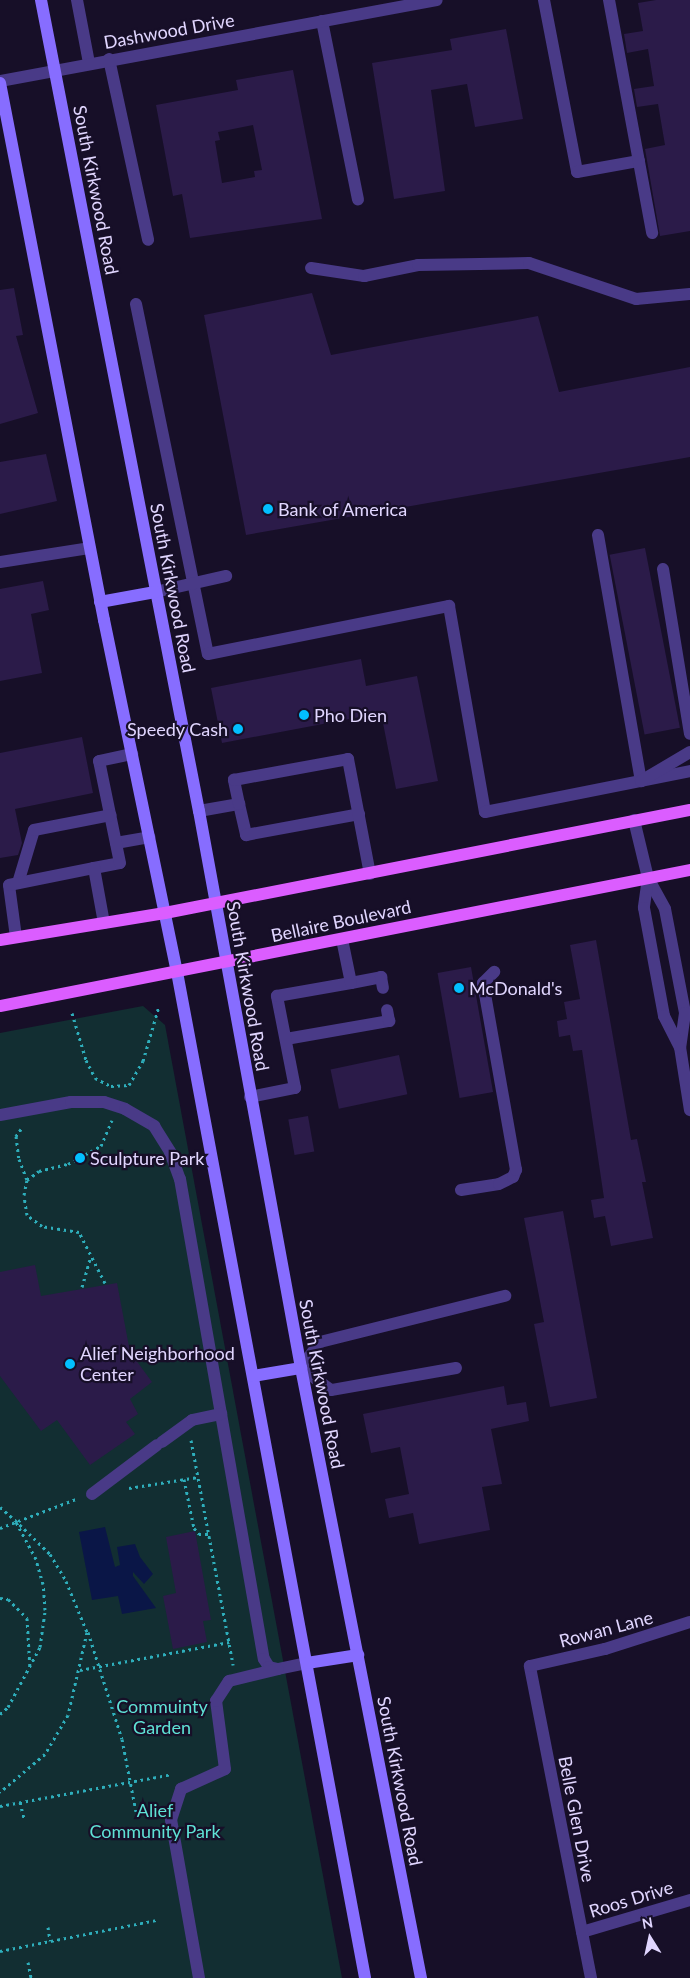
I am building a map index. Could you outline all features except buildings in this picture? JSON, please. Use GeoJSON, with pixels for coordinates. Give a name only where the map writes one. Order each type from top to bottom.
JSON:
{"type":"FeatureCollection","features":[{"type":"Feature","properties":{"kind":"main road","name":"South Kirkwood Road"},"geometry":{"type":"LineString","coordinates":[[41,0],[199,811],[214,903],[301,1368],[421,1978]]}},
{"type":"Feature","properties":{"kind":"main road"},"geometry":{"type":"LineString","coordinates":[[0,82],[89,548],[178,972],[365,1978]]}},
{"type":"Feature","properties":{"kind":"main road"},"geometry":{"type":"LineString","coordinates":[[100,602],[156,592]]}},
{"type":"Feature","properties":{"kind":"main road"},"geometry":{"type":"LineString","coordinates":[[0,940],[165,913],[690,810]]}},
{"type":"Feature","properties":{"kind":"main road","name":"Bellaire Boulevard"},"geometry":{"type":"LineString","coordinates":[[0,1006],[226,963],[690,870]]}},
{"type":"Feature","properties":{"kind":"main road"},"geometry":{"type":"LineString","coordinates":[[253,1376],[301,1368]]}},
{"type":"Feature","properties":{"kind":"main road"},"geometry":{"type":"LineString","coordinates":[[307,1663],[358,1655]]}},
{"type":"Feature","properties":{"kind":"street"},"geometry":{"type":"LineString","coordinates":[[77,0],[89,63]]}},
{"type":"Feature","properties":{"kind":"street","name":"Dashwood Drive"},"geometry":{"type":"LineString","coordinates":[[0,82],[109,59],[437,0]]}},
{"type":"Feature","properties":{"kind":"street"},"geometry":{"type":"LineString","coordinates":[[544,0],[577,172],[639,161]]}},
{"type":"Feature","properties":{"kind":"street"},"geometry":{"type":"LineString","coordinates":[[609,0],[652,233]]}},
{"type":"Feature","properties":{"kind":"street"},"geometry":{"type":"LineString","coordinates":[[322,21],[358,199]]}},
{"type":"Feature","properties":{"kind":"street"},"geometry":{"type":"LineString","coordinates":[[109,59],[148,240]]}},
{"type":"Feature","properties":{"kind":"street"},"geometry":{"type":"LineString","coordinates":[[311,268],[364,276],[418,265],[529,262],[636,299],[690,294]]}},
{"type":"Feature","properties":{"kind":"street"},"geometry":{"type":"LineString","coordinates":[[136,304],[208,654],[449,606],[485,812],[690,771]]}},
{"type":"Feature","properties":{"kind":"street"},"geometry":{"type":"LineString","coordinates":[[598,535],[641,781]]}},
{"type":"Feature","properties":{"kind":"street"},"geometry":{"type":"LineString","coordinates":[[0,562],[89,548]]}},
{"type":"Feature","properties":{"kind":"street"},"geometry":{"type":"LineString","coordinates":[[663,569],[690,734]]}},
{"type":"Feature","properties":{"kind":"street"},"geometry":{"type":"LineString","coordinates":[[156,592],[226,576]]}},
{"type":"Feature","properties":{"kind":"street"},"geometry":{"type":"LineString","coordinates":[[641,781],[690,752]]}},
{"type":"Feature","properties":{"kind":"street"},"geometry":{"type":"LineString","coordinates":[[16,937],[9,885],[120,863],[99,761],[132,754]]}},
{"type":"Feature","properties":{"kind":"street"},"geometry":{"type":"LineString","coordinates":[[359,814],[246,835],[234,780],[348,759],[359,814],[370,874]]}},
{"type":"Feature","properties":{"kind":"street"},"geometry":{"type":"LineString","coordinates":[[199,811],[239,804]]}},
{"type":"Feature","properties":{"kind":"street"},"geometry":{"type":"LineString","coordinates":[[18,883],[34,830],[111,815]]}},
{"type":"Feature","properties":{"kind":"street"},"geometry":{"type":"LineString","coordinates":[[634,820],[648,878],[665,909],[685,1013],[685,1046],[690,1110]]}},
{"type":"Feature","properties":{"kind":"street"},"geometry":{"type":"LineString","coordinates":[[116,843],[149,837]]}},
{"type":"Feature","properties":{"kind":"street"},"geometry":{"type":"LineString","coordinates":[[94,868],[104,923]]}},
{"type":"Feature","properties":{"kind":"street"},"geometry":{"type":"LineString","coordinates":[[648,878],[644,908],[664,1016],[685,1046]]}},
{"type":"Feature","properties":{"kind":"street"},"geometry":{"type":"LineString","coordinates":[[342,939],[359,985]]}},
{"type":"Feature","properties":{"kind":"street"},"geometry":{"type":"LineString","coordinates":[[461,1190],[500,1184],[513,1177],[516,1170],[483,983],[494,972]]}},
{"type":"Feature","properties":{"kind":"street"},"geometry":{"type":"LineString","coordinates":[[250,1097],[295,1088],[277,996],[295,998],[311,996],[337,991],[381,977],[383,988]]}},
{"type":"Feature","properties":{"kind":"street"},"geometry":{"type":"LineString","coordinates":[[286,1039],[301,1032],[370,1019],[389,1021],[387,1010]]}},
{"type":"Feature","properties":{"kind":"street"},"geometry":{"type":"LineString","coordinates":[[0,1115],[71,1102],[104,1102],[125,1108],[154,1126],[170,1152],[180,1179],[264,1659],[269,1667],[278,1669]]}},
{"type":"Feature","properties":{"kind":"street"},"geometry":{"type":"LineString","coordinates":[[456,1368],[331,1390],[301,1368],[320,1342],[505,1296]]}},
{"type":"Feature","properties":{"kind":"street"},"geometry":{"type":"LineString","coordinates":[[92,1494],[188,1422],[221,1414]]}},
{"type":"Feature","properties":{"kind":"street","name":"Rowan Lane"},"geometry":{"type":"LineString","coordinates":[[530,1666],[605,1650],[690,1622]]}},
{"type":"Feature","properties":{"kind":"street"},"geometry":{"type":"LineString","coordinates":[[199,1978],[171,1820],[181,1789],[225,1769],[216,1700],[229,1681],[307,1663]]}},
{"type":"Feature","properties":{"kind":"street","name":"Belle Glen Drive"},"geometry":{"type":"LineString","coordinates":[[530,1666],[591,1978]]}},
{"type":"Feature","properties":{"kind":"street","name":"Roos Drive"},"geometry":{"type":"LineString","coordinates":[[582,1932],[690,1900]]}},
{"type":"Feature","properties":{"kind":"path"},"geometry":{"type":"LineString","coordinates":[[72,1013],[86,1060],[95,1078],[111,1086],[129,1085],[143,1061],[160,1006]]}},
{"type":"Feature","properties":{"kind":"path"},"geometry":{"type":"LineString","coordinates":[[27,1180],[39,1171],[89,1155],[101,1146],[112,1120]]}},
{"type":"Feature","properties":{"kind":"path"},"geometry":{"type":"LineString","coordinates":[[21,1129],[16,1136],[19,1159],[27,1180],[24,1195],[27,1215],[42,1226],[79,1232],[105,1282]]}},
{"type":"Feature","properties":{"kind":"path"},"geometry":{"type":"LineString","coordinates":[[82,1287],[92,1256]]}},
{"type":"Feature","properties":{"kind":"path"},"geometry":{"type":"LineString","coordinates":[[188,1422],[236,1680]]}},
{"type":"Feature","properties":{"kind":"path"},"geometry":{"type":"LineString","coordinates":[[184,1479],[194,1528],[199,1534],[208,1534]]}},
{"type":"Feature","properties":{"kind":"path"},"geometry":{"type":"LineString","coordinates":[[0,1507],[50,1554],[66,1581],[100,1667],[122,1739],[137,1817]]}},
{"type":"Feature","properties":{"kind":"path"},"geometry":{"type":"LineString","coordinates":[[0,1714],[8,1707],[40,1647],[43,1584],[36,1559],[15,1520]]}},
{"type":"Feature","properties":{"kind":"path"},"geometry":{"type":"LineString","coordinates":[[0,1598],[8,1598],[27,1618],[30,1668]]}},
{"type":"Feature","properties":{"kind":"path"},"geometry":{"type":"LineString","coordinates":[[0,1792],[45,1754],[68,1715],[80,1670],[87,1632]]}},
{"type":"Feature","properties":{"kind":"path"},"geometry":{"type":"LineString","coordinates":[[80,1670],[229,1642]]}},
{"type":"Feature","properties":{"kind":"path"},"geometry":{"type":"LineString","coordinates":[[0,1806],[178,1773]]}},
{"type":"Feature","properties":{"kind":"path"},"geometry":{"type":"LineString","coordinates":[[20,1802],[24,1818]]}},
{"type":"Feature","properties":{"kind":"path"},"geometry":{"type":"LineString","coordinates":[[0,1951],[156,1920]]}},
{"type":"Feature","properties":{"kind":"path"},"geometry":{"type":"LineString","coordinates":[[48,1927],[50,1941]]}},
{"type":"Feature","properties":{"kind":"path"},"geometry":{"type":"LineString","coordinates":[[28,1962],[31,1978]]}},
{"type":"Feature","properties":{"kind":"green space","name":"Alief Community Park"},"geometry":{"type":"Polygon","coordinates":[[[143,1006],[165,1025],[342,1978],[0,1978],[0,1033],[143,1006]]]}},
{"type":"Feature","properties":{"kind":"shaded area"},"geometry":{"type":"Polygon","coordinates":[[[105,1527],[115,1567],[120,1565],[117,1547],[135,1544],[140,1557],[153,1574],[144,1584],[133,1572],[133,1576],[156,1608],[122,1614],[118,1596],[92,1600],[79,1532],[105,1527]]]}},
{"type":"Feature","properties":{"kind":"place","name":"Bank of America"},"geometry":{"type":"Point","coordinates":[268,509]}},
{"type":"Feature","properties":{"kind":"place","name":"Pho Dien"},"geometry":{"type":"Point","coordinates":[304,715]}},
{"type":"Feature","properties":{"kind":"place","name":"Speedy Cash"},"geometry":{"type":"Point","coordinates":[238,729]}},
{"type":"Feature","properties":{"kind":"place","name":"McDonald's"},"geometry":{"type":"Point","coordinates":[459,988]}},
{"type":"Feature","properties":{"kind":"place","name":"Sculpture Park"},"geometry":{"type":"Point","coordinates":[80,1158]}},
{"type":"Feature","properties":{"kind":"place","name":"Alief Neighborhood Center"},"geometry":{"type":"Point","coordinates":[70,1364]}},
{"type":"Feature","properties":{"kind":"park label","name":"Commuinty Garden"},"geometry":{"type":"Point","coordinates":[162,1717]}}]}
